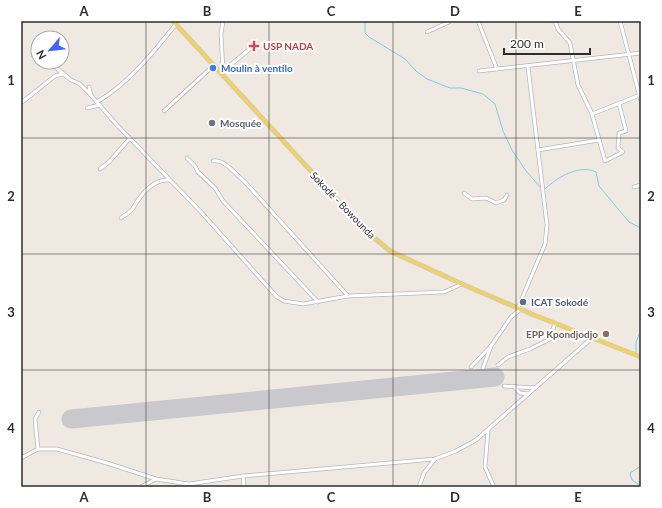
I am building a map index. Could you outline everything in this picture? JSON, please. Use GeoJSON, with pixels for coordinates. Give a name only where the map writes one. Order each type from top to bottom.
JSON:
{"type":"FeatureCollection","features":[{"type":"Feature","properties":{"kind":"main road","name":"Sokodé - Bowounda"},"geometry":{"type":"LineString","coordinates":[[172,21],[213,66],[222,73],[366,231],[390,251],[519,309],[641,357]]}},
{"type":"Feature","properties":{"kind":"street"},"geometry":{"type":"LineString","coordinates":[[222,73],[221,34],[224,21]]}},
{"type":"Feature","properties":{"kind":"street"},"geometry":{"type":"LineString","coordinates":[[427,32],[449,21]]}},
{"type":"Feature","properties":{"kind":"street"},"geometry":{"type":"LineString","coordinates":[[478,21],[498,69]]}},
{"type":"Feature","properties":{"kind":"street"},"geometry":{"type":"LineString","coordinates":[[555,21],[558,29],[570,43],[575,62],[578,86],[592,114],[605,161],[622,152],[618,148],[619,133],[626,131],[620,104]]}},
{"type":"Feature","properties":{"kind":"street"},"geometry":{"type":"LineString","coordinates":[[620,21],[641,101]]}},
{"type":"Feature","properties":{"kind":"street"},"geometry":{"type":"LineString","coordinates":[[87,108],[108,96],[141,65],[176,24]]}},
{"type":"Feature","properties":{"kind":"street"},"geometry":{"type":"LineString","coordinates":[[222,73],[251,48]]}},
{"type":"Feature","properties":{"kind":"street"},"geometry":{"type":"LineString","coordinates":[[479,71],[641,54]]}},
{"type":"Feature","properties":{"kind":"street"},"geometry":{"type":"LineString","coordinates":[[164,111],[213,66]]}},
{"type":"Feature","properties":{"kind":"street"},"geometry":{"type":"LineString","coordinates":[[471,367],[491,346],[511,317],[519,309],[545,244],[547,225],[528,66]]}},
{"type":"Feature","properties":{"kind":"street"},"geometry":{"type":"LineString","coordinates":[[59,70],[80,84],[91,95],[168,180],[201,212],[277,297],[284,301],[303,304],[348,296],[444,292],[462,284]]}},
{"type":"Feature","properties":{"kind":"street"},"geometry":{"type":"LineString","coordinates":[[21,103],[55,76],[65,75]]}},
{"type":"Feature","properties":{"kind":"street"},"geometry":{"type":"LineString","coordinates":[[89,86],[91,95]]}},
{"type":"Feature","properties":{"kind":"street"},"geometry":{"type":"LineString","coordinates":[[592,114],[640,95]]}},
{"type":"Feature","properties":{"kind":"street"},"geometry":{"type":"LineString","coordinates":[[97,103],[100,99]]}},
{"type":"Feature","properties":{"kind":"street"},"geometry":{"type":"LineString","coordinates":[[100,169],[103,165],[110,161],[130,138]]}},
{"type":"Feature","properties":{"kind":"street"},"geometry":{"type":"LineString","coordinates":[[538,150],[599,140]]}},
{"type":"Feature","properties":{"kind":"street"},"geometry":{"type":"LineString","coordinates":[[187,158],[195,166],[198,172],[215,188],[223,201],[318,302]]}},
{"type":"Feature","properties":{"kind":"street"},"geometry":{"type":"LineString","coordinates":[[213,161],[217,160],[227,165],[244,181],[348,296]]}},
{"type":"Feature","properties":{"kind":"street"},"geometry":{"type":"LineString","coordinates":[[121,218],[133,209],[140,198],[151,186],[158,181],[168,180]]}},
{"type":"Feature","properties":{"kind":"street"},"geometry":{"type":"LineString","coordinates":[[634,188],[641,185]]}},
{"type":"Feature","properties":{"kind":"street"},"geometry":{"type":"LineString","coordinates":[[464,193],[472,199],[486,198],[496,203],[504,200],[507,195]]}},
{"type":"Feature","properties":{"kind":"street"},"geometry":{"type":"LineString","coordinates":[[498,365],[508,357],[530,349],[550,339],[555,323]]}},
{"type":"Feature","properties":{"kind":"street"},"geometry":{"type":"LineString","coordinates":[[21,458],[38,449],[57,450],[108,463],[156,479],[189,484],[243,476],[435,459],[456,451],[476,440],[488,431],[534,388],[592,338]]}},
{"type":"Feature","properties":{"kind":"street"},"geometry":{"type":"LineString","coordinates":[[483,368],[491,346]]}},
{"type":"Feature","properties":{"kind":"street"},"geometry":{"type":"LineString","coordinates":[[504,386],[515,388],[534,388]]}},
{"type":"Feature","properties":{"kind":"street"},"geometry":{"type":"LineString","coordinates":[[515,388],[520,393],[528,394]]}},
{"type":"Feature","properties":{"kind":"street"},"geometry":{"type":"LineString","coordinates":[[38,449],[35,419],[39,412]]}},
{"type":"Feature","properties":{"kind":"street"},"geometry":{"type":"LineString","coordinates":[[488,431],[485,455],[486,467],[494,487]]}},
{"type":"Feature","properties":{"kind":"street"},"geometry":{"type":"LineString","coordinates":[[419,487],[424,473],[435,459]]}},
{"type":"Feature","properties":{"kind":"street"},"geometry":{"type":"LineString","coordinates":[[243,476],[244,487]]}},
{"type":"Feature","properties":{"kind":"street"},"geometry":{"type":"LineString","coordinates":[[141,487],[156,479]]}},
{"type":"Feature","properties":{"kind":"street"},"geometry":{"type":"LineString","coordinates":[[148,487],[150,483]]}},
{"type":"Feature","properties":{"kind":"waterway"},"geometry":{"type":"LineString","coordinates":[[328,21],[335,21]]}},
{"type":"Feature","properties":{"kind":"waterway"},"geometry":{"type":"LineString","coordinates":[[365,21],[365,33],[369,37],[405,59],[416,71],[427,79],[450,88],[461,88],[483,94],[495,104],[503,131],[512,150],[526,171],[541,188]]}},
{"type":"Feature","properties":{"kind":"waterway"},"geometry":{"type":"LineString","coordinates":[[545,189],[550,184],[569,173],[583,170],[596,172],[599,186],[629,222],[641,228]]}},
{"type":"Feature","properties":{"kind":"waterway"},"geometry":{"type":"LineString","coordinates":[[636,353],[636,342],[641,330]]}},
{"type":"Feature","properties":{"kind":"waterway"},"geometry":{"type":"LineString","coordinates":[[637,356],[641,362]]}},
{"type":"Feature","properties":{"kind":"waterway"},"geometry":{"type":"LineString","coordinates":[[641,466],[630,473],[632,480],[641,486]]}},
{"type":"Feature","properties":{"kind":"runway"},"geometry":{"type":"LineString","coordinates":[[71,419],[495,377]]}},
{"type":"Feature","properties":{"kind":"place","name":"USP NADA"},"geometry":{"type":"Point","coordinates":[254,46]}},
{"type":"Feature","properties":{"kind":"place","name":"Moulin à ventilo"},"geometry":{"type":"Point","coordinates":[213,68]}},
{"type":"Feature","properties":{"kind":"place","name":"Mosquée"},"geometry":{"type":"Point","coordinates":[212,123]}},
{"type":"Feature","properties":{"kind":"place","name":"ICAT Sokodé"},"geometry":{"type":"Point","coordinates":[523,302]}},
{"type":"Feature","properties":{"kind":"place","name":"EPP Kpondjodjo"},"geometry":{"type":"Point","coordinates":[606,334]}}]}
